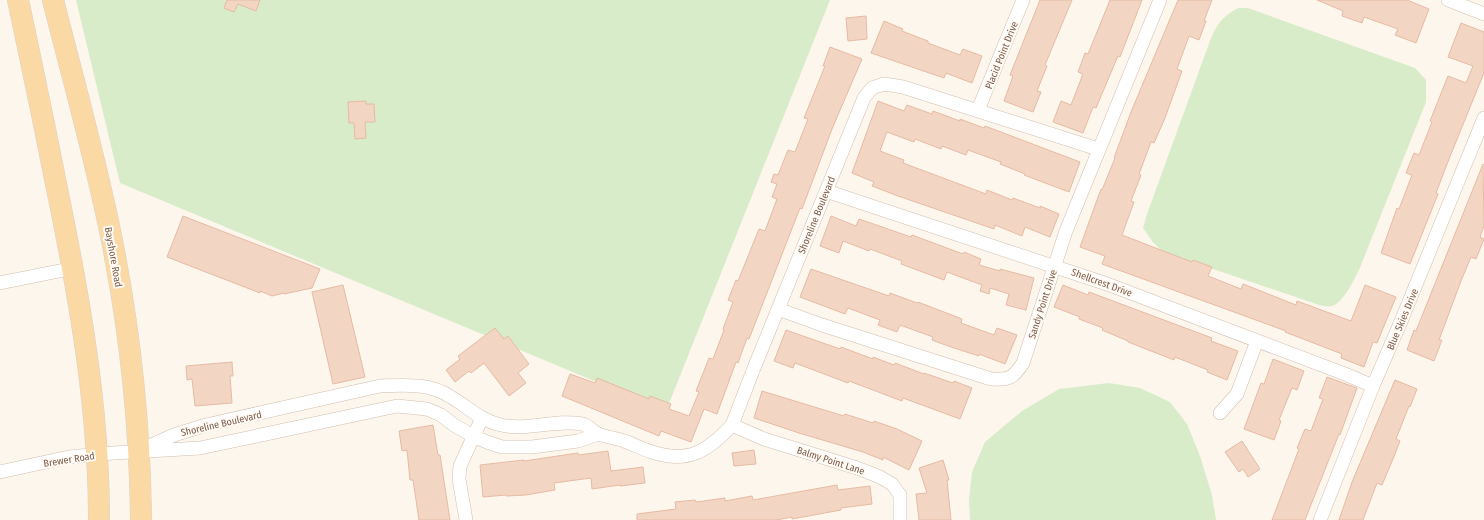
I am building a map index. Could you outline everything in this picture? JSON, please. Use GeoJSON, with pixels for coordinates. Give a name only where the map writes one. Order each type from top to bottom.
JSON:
{"type":"FeatureCollection","features":[{"type":"Feature","properties":{"kind":"main road"},"geometry":{"type":"LineString","coordinates":[[18,0],[74,268],[88,358],[97,454],[99,520]]}},
{"type":"Feature","properties":{"kind":"main road","name":"Bayshore Road"},"geometry":{"type":"LineString","coordinates":[[53,0],[85,121],[114,251],[133,375],[141,482],[141,520]]}},
{"type":"Feature","properties":{"kind":"street","name":"Placid Point Drive"},"geometry":{"type":"LineString","coordinates":[[978,110],[1023,0]]}},
{"type":"Feature","properties":{"kind":"street","name":"Sandy Point Drive"},"geometry":{"type":"LineString","coordinates":[[778,309],[822,325],[991,379],[1004,380],[1016,374],[1023,363],[1066,231],[1098,149],[1160,0]]}},
{"type":"Feature","properties":{"kind":"street"},"geometry":{"type":"LineString","coordinates":[[1448,0],[1484,14]]}},
{"type":"Feature","properties":{"kind":"street","name":"Shoreline Boulevard"},"geometry":{"type":"LineString","coordinates":[[138,451],[174,435],[206,425],[380,386],[409,385],[439,391],[451,397],[482,418],[500,425],[516,427],[559,423],[584,424],[598,434],[624,441],[666,456],[680,457],[693,455],[717,441],[732,425],[864,98],[872,88],[884,84],[903,87],[1098,149]]}},
{"type":"Feature","properties":{"kind":"street","name":"Blue Skies Drive"},"geometry":{"type":"LineString","coordinates":[[1320,520],[1373,386],[1484,118]]}},
{"type":"Feature","properties":{"kind":"street","name":"Shellcrest Drive"},"geometry":{"type":"LineString","coordinates":[[826,191],[879,210],[1055,266],[1114,287],[1345,374],[1373,386]]}},
{"type":"Feature","properties":{"kind":"street"},"geometry":{"type":"LineString","coordinates":[[0,283],[74,268]]}},
{"type":"Feature","properties":{"kind":"street"},"geometry":{"type":"LineString","coordinates":[[1220,413],[1237,394],[1257,341]]}},
{"type":"Feature","properties":{"kind":"street","name":"Shoreline Boulevard"},"geometry":{"type":"LineString","coordinates":[[138,451],[200,448],[397,406],[427,409],[440,415],[473,436],[502,447],[532,447],[578,441],[598,434]]}},
{"type":"Feature","properties":{"kind":"street"},"geometry":{"type":"LineString","coordinates":[[466,520],[459,479],[460,466],[482,418]]}},
{"type":"Feature","properties":{"kind":"street","name":"Balmy Point Lane"},"geometry":{"type":"LineString","coordinates":[[732,425],[764,439],[880,477],[892,484],[900,495],[900,520]]}},
{"type":"Feature","properties":{"kind":"street","name":"Brewer Road"},"geometry":{"type":"LineString","coordinates":[[0,472],[69,457],[138,451]]}},
{"type":"Feature","properties":{"kind":"green space"},"geometry":{"type":"Polygon","coordinates":[[[76,0],[830,0],[666,411],[120,183],[76,0]]]}},
{"type":"Feature","properties":{"kind":"green space"},"geometry":{"type":"Polygon","coordinates":[[[1238,8],[1248,8],[1415,68],[1426,80],[1426,102],[1359,270],[1344,296],[1332,306],[1319,305],[1163,252],[1152,241],[1143,228],[1211,38],[1222,20],[1238,8]]]}},
{"type":"Feature","properties":{"kind":"green space"},"geometry":{"type":"Polygon","coordinates":[[[1109,383],[1140,388],[1170,402],[1187,424],[1200,456],[1212,495],[1216,520],[970,520],[969,500],[972,472],[985,442],[1022,411],[1059,389],[1109,383]]]}},
{"type":"Feature","properties":{"kind":"building"},"geometry":{"type":"Polygon","coordinates":[[[227,0],[260,0],[256,11],[238,4],[234,12],[224,8],[227,0]]]}},
{"type":"Feature","properties":{"kind":"building"},"geometry":{"type":"Polygon","coordinates":[[[1040,0],[1072,0],[1045,65],[1047,66],[1037,91],[1041,92],[1033,112],[1004,101],[1013,76],[1010,75],[1040,0]]]}},
{"type":"Feature","properties":{"kind":"building"},"geometry":{"type":"Polygon","coordinates":[[[1110,0],[1142,0],[1120,57],[1118,56],[1096,108],[1093,107],[1083,133],[1053,122],[1061,101],[1071,105],[1083,74],[1078,72],[1085,53],[1088,54],[1110,0]]]}},
{"type":"Feature","properties":{"kind":"building"},"geometry":{"type":"Polygon","coordinates":[[[1178,0],[1212,0],[1199,40],[1189,36],[1177,69],[1182,71],[1165,118],[1154,143],[1151,142],[1139,174],[1141,175],[1131,201],[1134,202],[1122,235],[1192,262],[1193,260],[1212,267],[1208,276],[1241,289],[1243,284],[1296,305],[1297,301],[1351,321],[1365,285],[1396,297],[1377,343],[1373,342],[1364,367],[1341,358],[1342,354],[1285,332],[1286,331],[1102,264],[1105,256],[1080,247],[1101,189],[1102,190],[1115,158],[1131,112],[1178,0]]]}},
{"type":"Feature","properties":{"kind":"building"},"geometry":{"type":"Polygon","coordinates":[[[1317,0],[1407,0],[1429,9],[1416,43],[1395,35],[1398,29],[1364,17],[1362,23],[1342,16],[1343,11],[1317,0]]]}},
{"type":"Feature","properties":{"kind":"building"},"geometry":{"type":"Polygon","coordinates":[[[866,16],[867,39],[848,41],[846,18],[866,16]]]}},
{"type":"Feature","properties":{"kind":"building"},"geometry":{"type":"Polygon","coordinates":[[[884,21],[903,29],[902,31],[928,41],[928,43],[960,55],[963,49],[982,56],[972,83],[946,73],[944,78],[871,53],[884,21]]]}},
{"type":"Feature","properties":{"kind":"building"},"geometry":{"type":"Polygon","coordinates":[[[1461,23],[1484,32],[1484,73],[1449,159],[1436,193],[1438,194],[1410,264],[1381,253],[1397,208],[1399,209],[1412,175],[1406,173],[1414,153],[1419,155],[1432,122],[1430,121],[1448,76],[1466,83],[1473,66],[1448,57],[1461,23]]]}},
{"type":"Feature","properties":{"kind":"building"},"geometry":{"type":"Polygon","coordinates":[[[830,47],[862,59],[832,129],[802,209],[800,208],[749,339],[747,338],[738,363],[736,362],[717,414],[704,409],[691,442],[661,431],[659,436],[562,396],[570,374],[595,383],[597,378],[649,399],[650,396],[671,404],[669,409],[689,416],[699,392],[696,391],[709,358],[713,359],[724,330],[723,329],[733,302],[728,300],[736,280],[738,281],[759,229],[765,231],[777,199],[772,197],[777,184],[771,182],[774,174],[778,175],[788,150],[795,152],[808,119],[804,118],[825,66],[823,66],[830,47]]]}},
{"type":"Feature","properties":{"kind":"building"},"geometry":{"type":"Polygon","coordinates":[[[366,101],[366,104],[374,104],[375,122],[365,122],[366,138],[355,139],[354,123],[349,123],[348,102],[366,101]]]}},
{"type":"Feature","properties":{"kind":"building"},"geometry":{"type":"Polygon","coordinates":[[[878,101],[904,111],[907,105],[932,114],[933,111],[960,121],[960,119],[984,128],[985,126],[1080,162],[1069,192],[1024,175],[1025,174],[1000,164],[1001,162],[968,150],[966,155],[942,146],[941,149],[915,139],[914,142],[887,132],[880,151],[904,160],[903,163],[986,194],[987,190],[1012,200],[1013,198],[1040,208],[1040,206],[1059,214],[1050,237],[1025,227],[1022,236],[995,225],[994,229],[872,186],[874,182],[852,173],[878,101]]]}},
{"type":"Feature","properties":{"kind":"building"},"geometry":{"type":"Polygon","coordinates":[[[1483,164],[1484,226],[1480,237],[1484,239],[1476,259],[1471,257],[1461,281],[1439,340],[1442,340],[1434,361],[1407,350],[1483,164]]]}},
{"type":"Feature","properties":{"kind":"building"},"geometry":{"type":"Polygon","coordinates":[[[183,216],[320,269],[312,288],[272,296],[260,291],[260,293],[167,257],[183,216]]]}},
{"type":"Feature","properties":{"kind":"building"},"geometry":{"type":"Polygon","coordinates":[[[831,216],[856,226],[859,219],[911,237],[912,235],[981,259],[979,265],[1034,278],[1026,310],[1006,305],[1009,294],[990,288],[989,294],[980,291],[982,285],[947,272],[944,280],[901,264],[902,261],[843,241],[839,253],[820,246],[831,216]]]}},
{"type":"Feature","properties":{"kind":"building"},"geometry":{"type":"Polygon","coordinates":[[[811,269],[889,296],[890,293],[917,303],[918,302],[962,319],[961,323],[994,335],[997,328],[1017,335],[1005,364],[979,354],[979,356],[932,340],[933,337],[900,325],[897,332],[878,325],[880,320],[848,308],[845,314],[800,297],[811,269]]]}},
{"type":"Feature","properties":{"kind":"building"},"geometry":{"type":"Polygon","coordinates":[[[343,285],[365,377],[333,384],[312,292],[343,285]]]}},
{"type":"Feature","properties":{"kind":"building"},"geometry":{"type":"Polygon","coordinates":[[[1063,285],[1088,295],[1089,292],[1212,338],[1211,341],[1238,351],[1227,380],[1207,372],[1208,370],[1175,357],[1174,360],[1128,342],[1102,330],[1103,328],[1079,319],[1080,317],[1054,307],[1063,285]]]}},
{"type":"Feature","properties":{"kind":"building"},"geometry":{"type":"Polygon","coordinates":[[[495,328],[504,339],[508,336],[529,364],[518,373],[526,383],[509,396],[484,363],[471,373],[469,371],[455,382],[446,370],[460,359],[458,356],[495,328]]]}},
{"type":"Feature","properties":{"kind":"building"},"geometry":{"type":"Polygon","coordinates":[[[786,330],[840,349],[841,347],[873,359],[873,357],[894,365],[895,363],[924,374],[953,383],[954,381],[972,388],[960,419],[903,398],[902,401],[849,381],[848,383],[795,363],[793,368],[774,361],[786,330]]]}},
{"type":"Feature","properties":{"kind":"building"},"geometry":{"type":"Polygon","coordinates":[[[1273,359],[1304,371],[1297,390],[1292,388],[1279,420],[1281,421],[1274,440],[1244,429],[1261,383],[1264,384],[1273,359]]]}},
{"type":"Feature","properties":{"kind":"building"},"geometry":{"type":"Polygon","coordinates":[[[232,362],[233,376],[230,376],[232,403],[195,406],[192,379],[187,380],[186,366],[232,362]]]}},
{"type":"Feature","properties":{"kind":"building"},"geometry":{"type":"Polygon","coordinates":[[[1327,377],[1357,388],[1340,435],[1339,434],[1305,520],[1272,520],[1305,429],[1311,431],[1323,399],[1319,398],[1327,377]]]}},
{"type":"Feature","properties":{"kind":"building"},"geometry":{"type":"Polygon","coordinates":[[[1395,380],[1417,389],[1396,439],[1400,441],[1393,459],[1382,485],[1377,483],[1363,520],[1339,520],[1352,482],[1395,380]]]}},
{"type":"Feature","properties":{"kind":"building"},"geometry":{"type":"Polygon","coordinates":[[[762,391],[844,416],[845,414],[873,423],[874,421],[897,429],[922,441],[909,470],[883,457],[883,460],[863,452],[754,418],[762,391]]]}},
{"type":"Feature","properties":{"kind":"building"},"geometry":{"type":"Polygon","coordinates":[[[433,425],[438,455],[440,455],[450,520],[419,520],[413,480],[410,480],[407,450],[402,451],[399,431],[433,425]]]}},
{"type":"Feature","properties":{"kind":"building"},"geometry":{"type":"Polygon","coordinates":[[[1242,441],[1260,469],[1248,477],[1243,469],[1239,472],[1225,452],[1242,441]]]}},
{"type":"Feature","properties":{"kind":"building"},"geometry":{"type":"Polygon","coordinates":[[[754,450],[756,464],[734,466],[732,453],[754,450]]]}},
{"type":"Feature","properties":{"kind":"building"},"geometry":{"type":"Polygon","coordinates":[[[608,451],[611,471],[643,467],[645,483],[592,489],[591,478],[554,483],[555,490],[526,495],[483,497],[480,465],[524,461],[578,453],[579,455],[608,451]]]}},
{"type":"Feature","properties":{"kind":"building"},"geometry":{"type":"Polygon","coordinates":[[[943,460],[949,480],[947,480],[951,520],[919,520],[916,494],[927,493],[919,468],[943,460]]]}},
{"type":"Feature","properties":{"kind":"building"},"geometry":{"type":"Polygon","coordinates":[[[837,485],[838,490],[870,486],[872,504],[841,508],[841,510],[792,519],[792,517],[776,520],[637,520],[637,514],[676,509],[675,502],[695,500],[696,502],[725,498],[725,501],[752,496],[753,500],[837,485]]]}}]}
